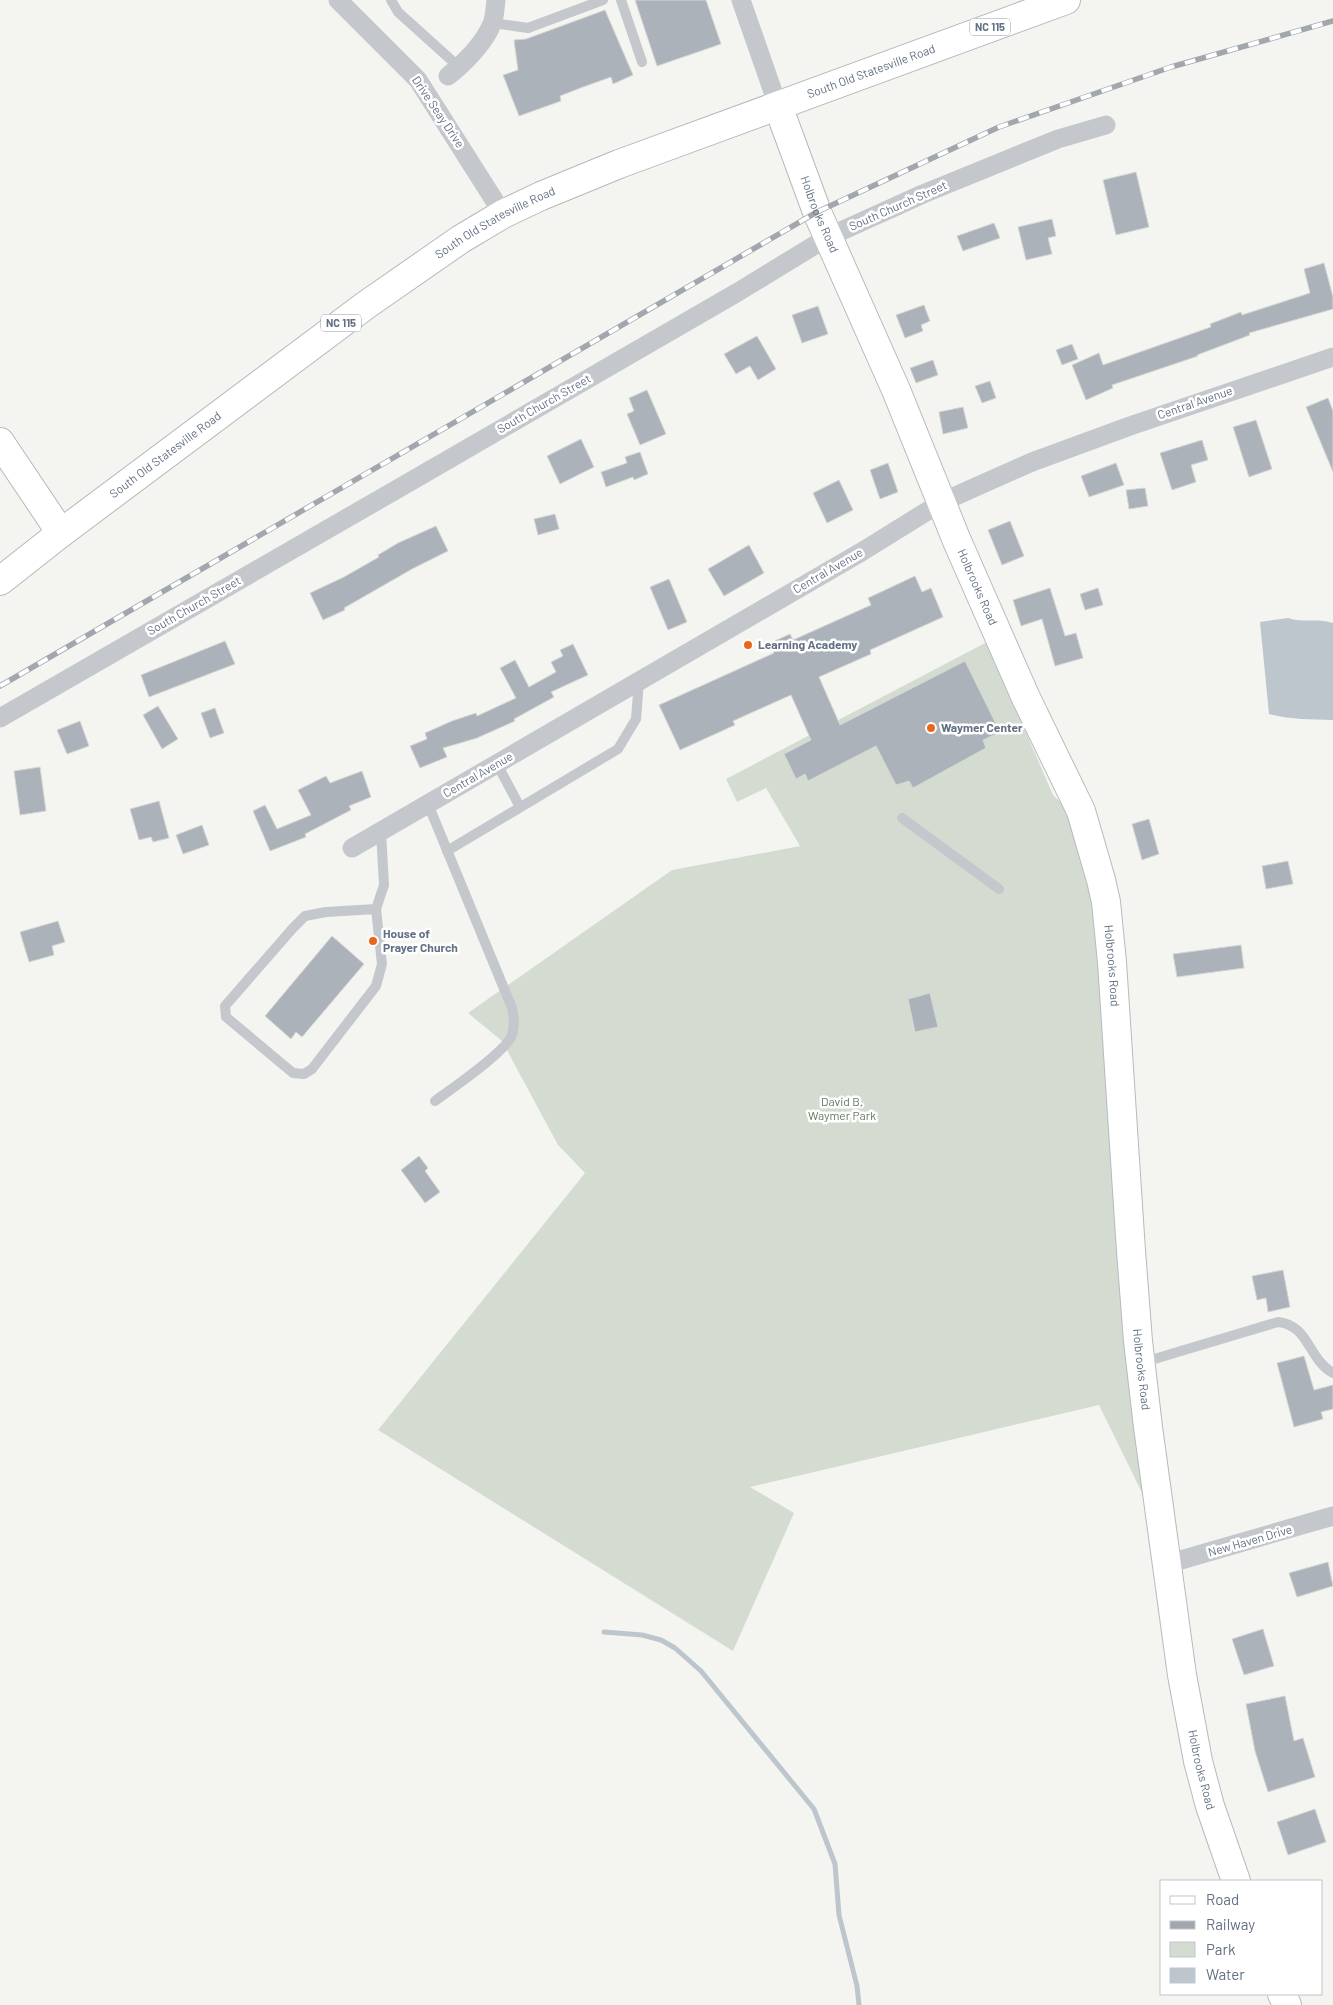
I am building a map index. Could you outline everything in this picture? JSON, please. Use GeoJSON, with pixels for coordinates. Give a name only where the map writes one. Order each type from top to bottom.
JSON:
{"type":"FeatureCollection","features":[{"type":"Feature","properties":{"kind":"street","name":"Drive Seay Drive"},"geometry":{"type":"LineString","coordinates":[[338,0],[418,80],[504,214]]}},
{"type":"Feature","properties":{"kind":"street"},"geometry":{"type":"LineString","coordinates":[[454,72],[479,45],[493,23],[496,0]]}},
{"type":"Feature","properties":{"kind":"street"},"geometry":{"type":"LineString","coordinates":[[740,0],[778,106]]}},
{"type":"Feature","properties":{"kind":"street","name":"South Old Statesville Road"},"geometry":{"type":"LineString","coordinates":[[0,581],[61,533],[405,277],[461,239],[504,214],[541,196],[619,164],[1066,0]]}},
{"type":"Feature","properties":{"kind":"street","name":"Holbrooks Road"},"geometry":{"type":"LineString","coordinates":[[778,106],[817,212],[896,390],[957,542],[1026,698],[1080,810],[1101,880],[1106,902],[1112,962],[1140,1363],[1167,1564],[1182,1675],[1198,1761],[1210,1806],[1236,1880]]}},
{"type":"Feature","properties":{"kind":"street","name":"South Church Street"},"geometry":{"type":"LineString","coordinates":[[0,718],[738,292],[828,237],[923,194],[1058,139],[1106,125]]}},
{"type":"Feature","properties":{"kind":"street","name":"Central Avenue"},"geometry":{"type":"LineString","coordinates":[[352,848],[863,551],[942,502],[1041,458],[1333,356]]}},
{"type":"Feature","properties":{"kind":"street"},"geometry":{"type":"LineString","coordinates":[[0,442],[61,533]]}},
{"type":"Feature","properties":{"kind":"street","name":"New Haven Drive"},"geometry":{"type":"LineString","coordinates":[[1167,1564],[1333,1516]]}},
{"type":"Feature","properties":{"kind":"lane"},"geometry":{"type":"LineString","coordinates":[[391,0],[398,12],[454,72]]}},
{"type":"Feature","properties":{"kind":"lane"},"geometry":{"type":"LineString","coordinates":[[493,23],[528,28],[603,0]]}},
{"type":"Feature","properties":{"kind":"lane"},"geometry":{"type":"LineString","coordinates":[[620,0],[642,62]]}},
{"type":"Feature","properties":{"kind":"lane"},"geometry":{"type":"LineString","coordinates":[[447,851],[618,750],[636,719],[639,681]]}},
{"type":"Feature","properties":{"kind":"lane"},"geometry":{"type":"LineString","coordinates":[[497,764],[520,808]]}},
{"type":"Feature","properties":{"kind":"lane"},"geometry":{"type":"LineString","coordinates":[[428,804],[512,1008],[515,1022],[512,1037],[497,1053],[435,1101]]}},
{"type":"Feature","properties":{"kind":"lane"},"geometry":{"type":"LineString","coordinates":[[902,818],[999,889]]}},
{"type":"Feature","properties":{"kind":"lane"},"geometry":{"type":"LineString","coordinates":[[376,909],[326,912],[306,916],[293,928],[225,1006],[226,1017],[293,1073],[304,1074],[312,1069],[376,986],[382,964],[376,909],[384,885],[381,831]]}},
{"type":"Feature","properties":{"kind":"lane"},"geometry":{"type":"LineString","coordinates":[[1140,1363],[1278,1322],[1288,1323],[1296,1328],[1324,1368],[1333,1373]]}},
{"type":"Feature","properties":{"kind":"green space","name":"David B. Waymer Park"},"geometry":{"type":"Polygon","coordinates":[[[987,642],[1053,795],[1069,810],[1092,890],[1099,957],[1117,1253],[1127,1359],[1147,1503],[1099,1405],[750,1487],[794,1513],[733,1651],[378,1430],[585,1173],[558,1145],[502,1041],[468,1013],[672,870],[800,846],[766,788],[737,802],[726,779],[987,642]]]}},
{"type":"Feature","properties":{"kind":"water"},"geometry":{"type":"Polygon","coordinates":[[[1288,618],[1333,623],[1333,720],[1293,718],[1269,714],[1260,622],[1288,618]]]}},
{"type":"Feature","properties":{"kind":"building"},"geometry":{"type":"Polygon","coordinates":[[[635,0],[706,0],[721,44],[657,66],[635,0]]]}},
{"type":"Feature","properties":{"kind":"building"},"geometry":{"type":"Polygon","coordinates":[[[605,10],[633,75],[613,84],[611,77],[583,87],[560,96],[561,101],[519,116],[503,75],[518,70],[514,40],[526,39],[605,10]]]}},
{"type":"Feature","properties":{"kind":"building"},"geometry":{"type":"Polygon","coordinates":[[[1136,172],[1149,227],[1116,235],[1103,180],[1136,172]]]}},
{"type":"Feature","properties":{"kind":"building"},"geometry":{"type":"Polygon","coordinates":[[[1052,219],[1056,236],[1048,238],[1052,254],[1026,260],[1018,227],[1052,219]]]}},
{"type":"Feature","properties":{"kind":"building"},"geometry":{"type":"Polygon","coordinates":[[[994,223],[1000,238],[963,251],[957,236],[994,223]]]}},
{"type":"Feature","properties":{"kind":"building"},"geometry":{"type":"Polygon","coordinates":[[[1324,263],[1333,297],[1333,309],[1249,333],[1250,335],[1198,356],[1112,385],[1113,388],[1086,400],[1072,365],[1099,353],[1103,365],[1211,327],[1210,324],[1241,312],[1242,315],[1310,293],[1304,269],[1324,263]]]}},
{"type":"Feature","properties":{"kind":"building"},"geometry":{"type":"Polygon","coordinates":[[[924,305],[930,321],[921,325],[923,331],[905,338],[896,315],[924,305]]]}},
{"type":"Feature","properties":{"kind":"building"},"geometry":{"type":"Polygon","coordinates":[[[818,306],[828,334],[802,343],[792,315],[818,306]]]}},
{"type":"Feature","properties":{"kind":"building"},"geometry":{"type":"Polygon","coordinates":[[[757,336],[776,369],[758,380],[750,366],[736,374],[724,354],[757,336]]]}},
{"type":"Feature","properties":{"kind":"building"},"geometry":{"type":"Polygon","coordinates":[[[1072,344],[1078,359],[1062,365],[1056,350],[1072,344]]]}},
{"type":"Feature","properties":{"kind":"building"},"geometry":{"type":"Polygon","coordinates":[[[933,360],[938,375],[916,383],[910,368],[933,360]]]}},
{"type":"Feature","properties":{"kind":"building"},"geometry":{"type":"Polygon","coordinates":[[[990,381],[996,398],[982,403],[975,386],[990,381]]]}},
{"type":"Feature","properties":{"kind":"building"},"geometry":{"type":"Polygon","coordinates":[[[647,390],[666,434],[640,445],[627,414],[634,411],[629,398],[647,390]]]}},
{"type":"Feature","properties":{"kind":"building"},"geometry":{"type":"Polygon","coordinates":[[[1328,398],[1333,411],[1333,472],[1306,407],[1328,398]]]}},
{"type":"Feature","properties":{"kind":"building"},"geometry":{"type":"Polygon","coordinates":[[[963,407],[968,428],[943,434],[939,412],[963,407]]]}},
{"type":"Feature","properties":{"kind":"building"},"geometry":{"type":"Polygon","coordinates":[[[1256,420],[1272,469],[1249,477],[1233,427],[1256,420]]]}},
{"type":"Feature","properties":{"kind":"building"},"geometry":{"type":"Polygon","coordinates":[[[581,439],[594,467],[560,484],[547,456],[581,439]]]}},
{"type":"Feature","properties":{"kind":"building"},"geometry":{"type":"Polygon","coordinates":[[[1202,440],[1208,460],[1191,465],[1196,482],[1172,490],[1160,453],[1202,440]]]}},
{"type":"Feature","properties":{"kind":"building"},"geometry":{"type":"Polygon","coordinates":[[[640,452],[648,474],[634,480],[633,477],[606,487],[601,472],[627,463],[625,457],[640,452]]]}},
{"type":"Feature","properties":{"kind":"building"},"geometry":{"type":"Polygon","coordinates":[[[888,463],[898,492],[880,499],[870,470],[888,463]]]}},
{"type":"Feature","properties":{"kind":"building"},"geometry":{"type":"Polygon","coordinates":[[[1116,463],[1124,485],[1089,497],[1081,476],[1116,463]]]}},
{"type":"Feature","properties":{"kind":"building"},"geometry":{"type":"Polygon","coordinates":[[[839,480],[853,510],[827,523],[813,493],[839,480]]]}},
{"type":"Feature","properties":{"kind":"building"},"geometry":{"type":"Polygon","coordinates":[[[1145,488],[1148,506],[1129,509],[1126,490],[1145,488]]]}},
{"type":"Feature","properties":{"kind":"building"},"geometry":{"type":"Polygon","coordinates":[[[555,514],[559,529],[538,535],[534,519],[555,514]]]}},
{"type":"Feature","properties":{"kind":"building"},"geometry":{"type":"Polygon","coordinates":[[[1010,521],[1024,556],[1002,565],[988,530],[1010,521]]]}},
{"type":"Feature","properties":{"kind":"building"},"geometry":{"type":"Polygon","coordinates":[[[436,526],[448,551],[412,569],[344,608],[345,610],[323,620],[310,593],[344,577],[379,557],[378,555],[398,543],[436,526]]]}},
{"type":"Feature","properties":{"kind":"building"},"geometry":{"type":"Polygon","coordinates":[[[749,545],[764,573],[724,596],[708,569],[749,545]]]}},
{"type":"Feature","properties":{"kind":"building"},"geometry":{"type":"Polygon","coordinates":[[[915,576],[922,592],[931,588],[943,617],[870,650],[871,654],[819,677],[840,725],[965,661],[1000,732],[983,740],[986,748],[913,788],[909,781],[896,785],[876,746],[808,781],[805,774],[796,779],[784,754],[811,740],[791,695],[733,721],[735,725],[680,750],[659,705],[774,653],[770,643],[790,634],[793,640],[871,605],[868,598],[915,576]]]}},
{"type":"Feature","properties":{"kind":"building"},"geometry":{"type":"Polygon","coordinates":[[[669,579],[687,622],[668,630],[650,587],[669,579]]]}},
{"type":"Feature","properties":{"kind":"building"},"geometry":{"type":"Polygon","coordinates":[[[1050,588],[1065,636],[1076,633],[1083,658],[1055,666],[1042,619],[1021,626],[1013,600],[1050,588]]]}},
{"type":"Feature","properties":{"kind":"building"},"geometry":{"type":"Polygon","coordinates":[[[1098,588],[1103,605],[1085,610],[1080,594],[1098,588]]]}},
{"type":"Feature","properties":{"kind":"building"},"geometry":{"type":"Polygon","coordinates":[[[225,641],[235,664],[149,697],[141,675],[225,641]]]}},
{"type":"Feature","properties":{"kind":"building"},"geometry":{"type":"Polygon","coordinates":[[[573,644],[588,675],[551,692],[554,697],[514,719],[515,721],[477,738],[443,748],[447,757],[420,768],[410,746],[427,739],[425,733],[476,713],[477,716],[516,698],[500,668],[515,660],[529,687],[556,672],[551,662],[563,656],[560,650],[573,644]]]}},
{"type":"Feature","properties":{"kind":"building"},"geometry":{"type":"Polygon","coordinates":[[[158,706],[178,739],[162,749],[143,715],[158,706]]]}},
{"type":"Feature","properties":{"kind":"building"},"geometry":{"type":"Polygon","coordinates":[[[215,708],[224,733],[210,738],[201,713],[215,708]]]}},
{"type":"Feature","properties":{"kind":"building"},"geometry":{"type":"Polygon","coordinates":[[[80,721],[89,746],[67,754],[57,730],[80,721]]]}},
{"type":"Feature","properties":{"kind":"building"},"geometry":{"type":"Polygon","coordinates":[[[40,767],[46,811],[20,815],[14,771],[40,767]]]}},
{"type":"Feature","properties":{"kind":"building"},"geometry":{"type":"Polygon","coordinates":[[[362,771],[371,797],[349,806],[351,810],[305,834],[306,837],[270,851],[253,811],[265,805],[277,829],[311,815],[298,790],[326,776],[330,783],[362,771]]]}},
{"type":"Feature","properties":{"kind":"building"},"geometry":{"type":"Polygon","coordinates":[[[159,801],[169,838],[153,842],[151,837],[139,840],[130,809],[159,801]]]}},
{"type":"Feature","properties":{"kind":"building"},"geometry":{"type":"Polygon","coordinates":[[[1149,819],[1159,854],[1142,860],[1132,824],[1149,819]]]}},
{"type":"Feature","properties":{"kind":"building"},"geometry":{"type":"Polygon","coordinates":[[[202,825],[209,845],[183,854],[176,835],[202,825]]]}},
{"type":"Feature","properties":{"kind":"building"},"geometry":{"type":"Polygon","coordinates":[[[1288,861],[1293,884],[1266,889],[1262,866],[1288,861]]]}},
{"type":"Feature","properties":{"kind":"building"},"geometry":{"type":"Polygon","coordinates":[[[58,921],[65,942],[52,946],[54,955],[29,962],[20,932],[58,921]]]}},
{"type":"Feature","properties":{"kind":"building"},"geometry":{"type":"Polygon","coordinates":[[[332,936],[364,964],[302,1037],[296,1032],[291,1039],[265,1016],[332,936]]]}},
{"type":"Feature","properties":{"kind":"building"},"geometry":{"type":"Polygon","coordinates":[[[1241,945],[1244,968],[1177,977],[1173,954],[1241,945]]]}},
{"type":"Feature","properties":{"kind":"building"},"geometry":{"type":"Polygon","coordinates":[[[930,993],[938,1027],[915,1032],[908,999],[930,993]]]}},
{"type":"Feature","properties":{"kind":"building"},"geometry":{"type":"Polygon","coordinates":[[[419,1156],[428,1168],[425,1171],[440,1192],[425,1203],[401,1170],[419,1156]]]}},
{"type":"Feature","properties":{"kind":"building"},"geometry":{"type":"Polygon","coordinates":[[[1283,1270],[1290,1307],[1268,1312],[1266,1298],[1257,1300],[1252,1276],[1283,1270]]]}},
{"type":"Feature","properties":{"kind":"building"},"geometry":{"type":"Polygon","coordinates":[[[1304,1356],[1314,1390],[1333,1385],[1333,1409],[1321,1412],[1323,1419],[1294,1427],[1277,1363],[1304,1356]]]}},
{"type":"Feature","properties":{"kind":"building"},"geometry":{"type":"Polygon","coordinates":[[[1328,1562],[1333,1586],[1297,1597],[1289,1573],[1328,1562]]]}},
{"type":"Feature","properties":{"kind":"building"},"geometry":{"type":"Polygon","coordinates":[[[1263,1629],[1274,1666],[1244,1675],[1232,1639],[1263,1629]]]}},
{"type":"Feature","properties":{"kind":"building"},"geometry":{"type":"Polygon","coordinates":[[[1285,1696],[1294,1741],[1303,1738],[1315,1777],[1268,1792],[1255,1751],[1246,1704],[1285,1696]]]}},
{"type":"Feature","properties":{"kind":"building"},"geometry":{"type":"Polygon","coordinates":[[[1315,1809],[1326,1842],[1288,1855],[1277,1822],[1315,1809]]]}},
{"type":"Feature","properties":{"kind":"waterway"},"geometry":{"type":"LineString","coordinates":[[604,1632],[642,1635],[661,1640],[675,1648],[701,1671],[814,1809],[835,1864],[839,1915],[857,1986],[859,2005]]}},
{"type":"Feature","properties":{"kind":"railway"},"geometry":{"type":"LineString","coordinates":[[0,686],[817,212],[999,127],[1171,67],[1333,21]]}},
{"type":"Feature","properties":{"kind":"place","name":"Learning Academy"},"geometry":{"type":"Point","coordinates":[748,645]}},
{"type":"Feature","properties":{"kind":"place","name":"Waymer Center"},"geometry":{"type":"Point","coordinates":[931,728]}},
{"type":"Feature","properties":{"kind":"place","name":"House of Prayer Church"},"geometry":{"type":"Point","coordinates":[373,941]}}]}
